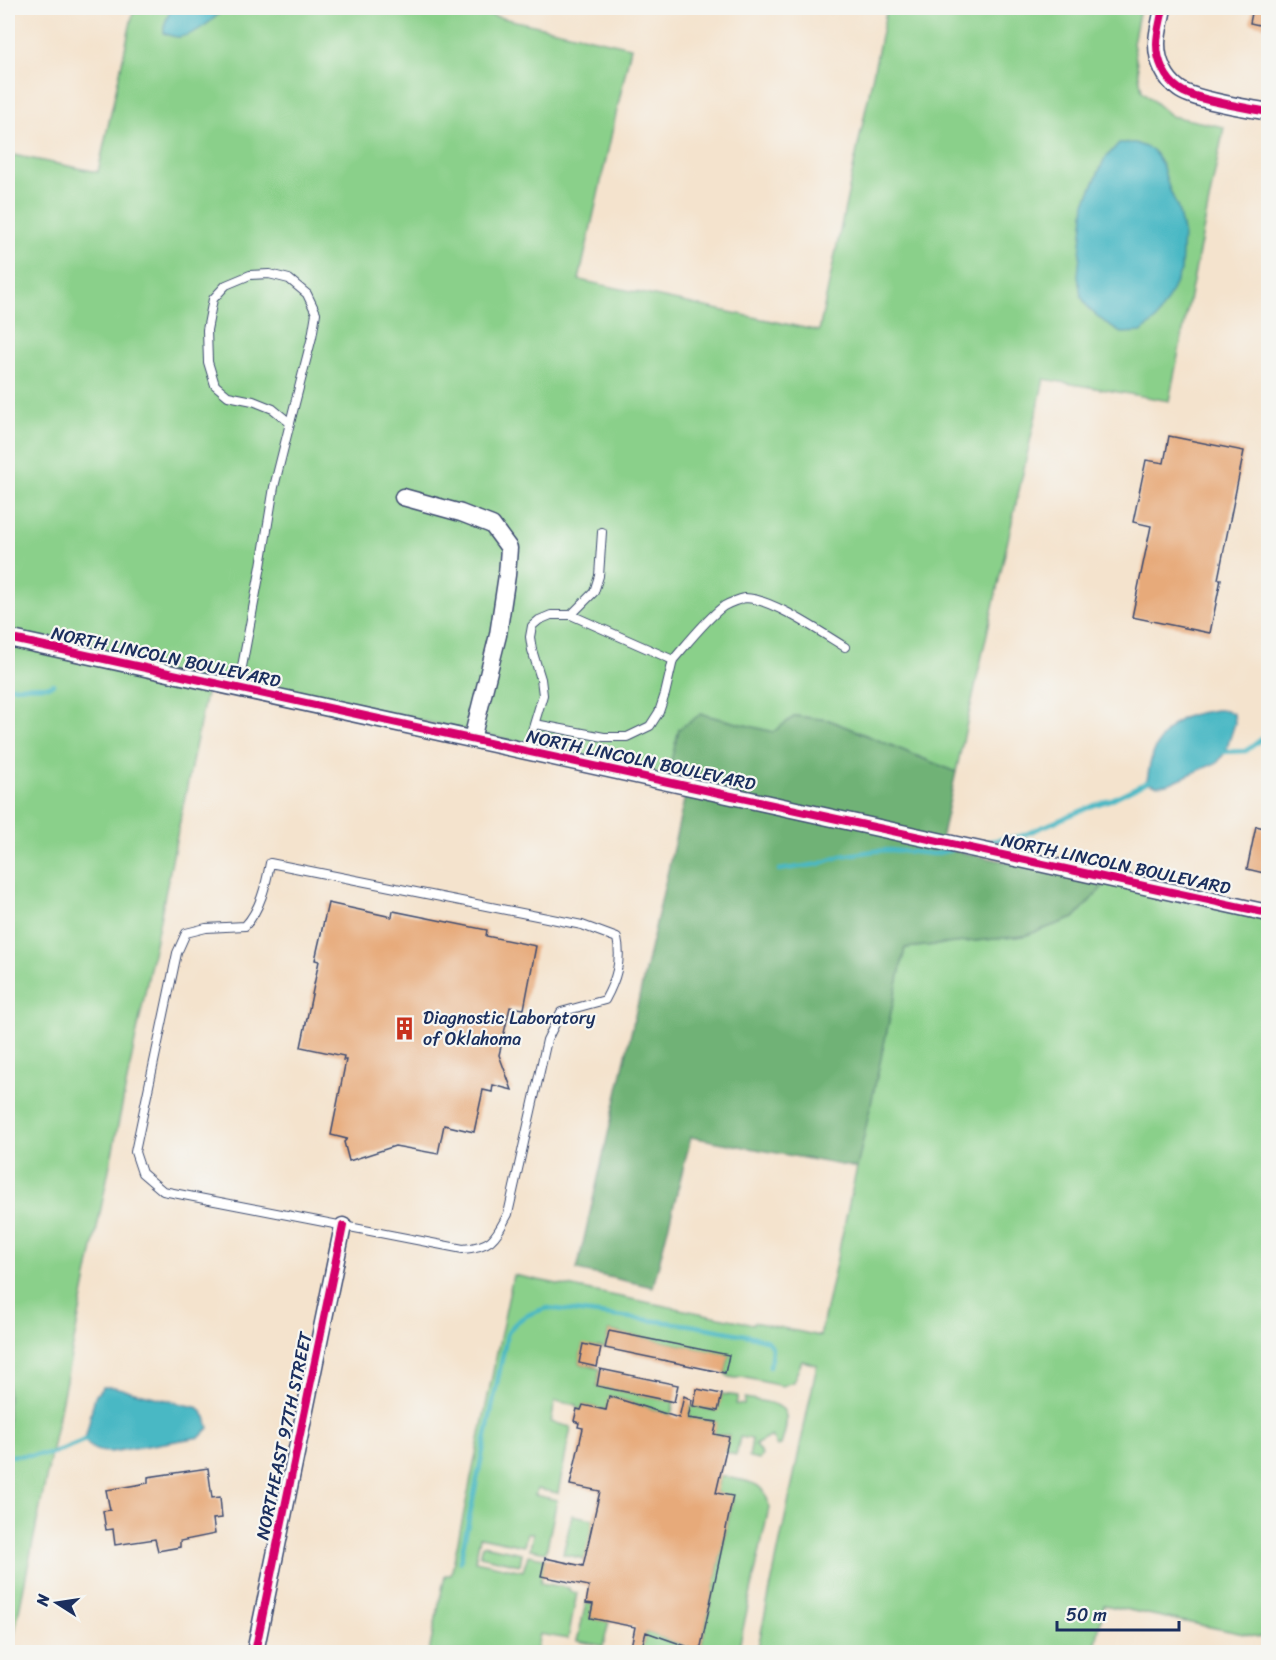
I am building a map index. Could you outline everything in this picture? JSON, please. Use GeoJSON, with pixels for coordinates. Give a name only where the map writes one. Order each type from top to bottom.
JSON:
{"type":"FeatureCollection","features":[{"type":"Feature","properties":{"kind":"street"},"geometry":{"type":"LineString","coordinates":[[1163,8],[1158,32],[1159,60],[1169,79],[1179,90],[1191,96],[1269,112]]}},
{"type":"Feature","properties":{"kind":"street"},"geometry":{"type":"LineString","coordinates":[[403,497],[460,513],[492,525],[509,548],[498,635],[472,739]]}},
{"type":"Feature","properties":{"kind":"street","name":"NORTH LINCOLN BOULEVARD"},"geometry":{"type":"LineString","coordinates":[[8,638],[1269,913]]}},
{"type":"Feature","properties":{"kind":"street","name":"NORTHEAST 97TH STREET"},"geometry":{"type":"LineString","coordinates":[[255,1653],[343,1226]]}},
{"type":"Feature","properties":{"kind":"lane"},"geometry":{"type":"LineString","coordinates":[[238,688],[274,487],[312,337],[316,313],[308,294],[289,279],[269,274],[250,275],[226,285],[213,299],[207,330],[208,362],[214,385],[228,396],[254,401],[273,409],[290,423]]}},
{"type":"Feature","properties":{"kind":"lane"},"geometry":{"type":"LineString","coordinates":[[571,615],[594,592],[599,576],[602,532]]}},
{"type":"Feature","properties":{"kind":"lane"},"geometry":{"type":"LineString","coordinates":[[535,723],[604,737],[627,737],[650,726],[659,712],[673,660],[724,606],[744,598],[760,601],[782,610],[845,646]]}},
{"type":"Feature","properties":{"kind":"lane"},"geometry":{"type":"LineString","coordinates":[[526,751],[543,695],[530,637],[532,626],[539,620],[551,615],[571,615],[673,660]]}},
{"type":"Feature","properties":{"kind":"lane"},"geometry":{"type":"LineString","coordinates":[[270,863],[582,925],[617,938],[620,949],[616,980],[605,1000],[561,1012],[547,1040],[508,1214],[496,1237],[481,1247],[463,1249],[343,1226],[163,1191],[142,1173],[135,1152],[177,953],[186,933],[206,927],[245,926],[252,918],[266,883],[270,863]]}},
{"type":"Feature","properties":{"kind":"green space"},"geometry":{"type":"Polygon","coordinates":[[[134,8],[458,8],[631,47],[579,280],[819,331],[887,8],[1140,8],[1133,43],[1142,91],[1171,116],[1224,127],[1169,401],[1044,379],[956,772],[829,720],[795,716],[773,732],[701,714],[676,777],[210,674],[12,1645],[8,1644],[8,154],[98,172],[134,8]]]}},
{"type":"Feature","properties":{"kind":"green space"},"geometry":{"type":"Polygon","coordinates":[[[701,714],[773,732],[795,716],[829,720],[956,772],[939,848],[1107,882],[1074,918],[1024,936],[905,948],[857,1168],[691,1137],[653,1287],[577,1270],[685,796],[670,765],[679,729],[701,714]]]}},
{"type":"Feature","properties":{"kind":"green space"},"geometry":{"type":"Polygon","coordinates":[[[1107,882],[1268,920],[1268,1639],[1104,1605],[1094,1652],[757,1652],[817,1365],[802,1361],[793,1382],[782,1386],[742,1377],[729,1377],[725,1373],[729,1355],[609,1331],[605,1348],[583,1345],[579,1363],[600,1369],[597,1386],[674,1402],[671,1415],[610,1396],[606,1410],[583,1405],[581,1410],[577,1409],[577,1405],[555,1401],[551,1422],[571,1427],[558,1493],[537,1489],[535,1495],[557,1500],[546,1552],[530,1549],[533,1533],[527,1533],[524,1546],[480,1537],[475,1561],[523,1571],[528,1555],[545,1558],[540,1583],[569,1588],[570,1591],[577,1593],[568,1639],[540,1634],[536,1652],[429,1652],[445,1575],[451,1575],[513,1275],[820,1336],[905,948],[1024,936],[1074,918],[1107,882]]]}},
{"type":"Feature","properties":{"kind":"green space"},"geometry":{"type":"Polygon","coordinates":[[[722,1394],[738,1396],[736,1404],[744,1405],[745,1398],[768,1402],[782,1408],[786,1421],[781,1445],[777,1446],[771,1436],[755,1445],[762,1455],[759,1460],[749,1458],[752,1439],[740,1437],[736,1455],[725,1452],[729,1436],[714,1434],[716,1422],[688,1418],[691,1406],[717,1411],[722,1394]]]}},
{"type":"Feature","properties":{"kind":"green space"},"geometry":{"type":"Polygon","coordinates":[[[720,1476],[759,1486],[764,1491],[769,1508],[738,1652],[689,1652],[690,1648],[700,1651],[733,1497],[716,1493],[720,1476]]]}},
{"type":"Feature","properties":{"kind":"green space"},"geometry":{"type":"Polygon","coordinates":[[[572,1515],[594,1519],[585,1559],[563,1554],[572,1515]]]}},
{"type":"Feature","properties":{"kind":"green space"},"geometry":{"type":"Polygon","coordinates":[[[483,1545],[522,1553],[520,1565],[480,1556],[483,1545]]]}},
{"type":"Feature","properties":{"kind":"green space"},"geometry":{"type":"Polygon","coordinates":[[[586,1603],[593,1604],[590,1618],[609,1622],[603,1646],[577,1641],[586,1603]]]}},
{"type":"Feature","properties":{"kind":"green space"},"geometry":{"type":"Polygon","coordinates":[[[646,1632],[685,1646],[683,1652],[630,1652],[641,1651],[646,1632]]]}},
{"type":"Feature","properties":{"kind":"water"},"geometry":{"type":"Polygon","coordinates":[[[171,8],[224,8],[204,26],[179,37],[164,33],[164,26],[171,8]]]}},
{"type":"Feature","properties":{"kind":"water"},"geometry":{"type":"Polygon","coordinates":[[[1119,143],[1135,143],[1153,150],[1162,164],[1178,209],[1183,231],[1181,271],[1155,321],[1141,332],[1121,333],[1089,309],[1081,296],[1078,276],[1085,203],[1104,160],[1119,143]]]}},
{"type":"Feature","properties":{"kind":"water"},"geometry":{"type":"Polygon","coordinates":[[[1226,710],[1234,714],[1235,723],[1226,751],[1218,762],[1168,784],[1156,785],[1146,782],[1155,750],[1172,726],[1187,716],[1226,710]]]}},
{"type":"Feature","properties":{"kind":"water"},"geometry":{"type":"Polygon","coordinates":[[[103,1387],[114,1387],[199,1408],[206,1417],[209,1428],[200,1437],[111,1452],[96,1450],[90,1447],[85,1440],[95,1396],[103,1387]]]}},
{"type":"Feature","properties":{"kind":"building"},"geometry":{"type":"Polygon","coordinates":[[[1253,8],[1268,8],[1268,27],[1250,23],[1253,8]]]}},
{"type":"Feature","properties":{"kind":"building"},"geometry":{"type":"Polygon","coordinates":[[[1169,436],[1244,451],[1218,579],[1221,579],[1210,633],[1132,617],[1151,526],[1133,522],[1146,460],[1164,463],[1169,436]]]}},
{"type":"Feature","properties":{"kind":"building"},"geometry":{"type":"Polygon","coordinates":[[[1256,826],[1268,829],[1268,874],[1247,869],[1256,826]]]}},
{"type":"Feature","properties":{"kind":"building","name":"Diagnostic Laboratory of Oklahoma"},"geometry":{"type":"Polygon","coordinates":[[[328,903],[392,917],[393,911],[487,930],[486,936],[536,946],[524,1009],[510,1007],[499,1055],[512,1090],[493,1085],[492,1092],[483,1090],[474,1132],[444,1125],[438,1154],[395,1146],[349,1161],[344,1142],[347,1139],[331,1135],[346,1060],[343,1060],[344,1056],[301,1047],[319,961],[315,960],[328,903]]]}},
{"type":"Feature","properties":{"kind":"building"},"geometry":{"type":"Polygon","coordinates":[[[609,1331],[729,1355],[725,1373],[605,1348],[609,1331]]]}},
{"type":"Feature","properties":{"kind":"building"},"geometry":{"type":"Polygon","coordinates":[[[583,1344],[601,1348],[597,1367],[579,1363],[583,1344]]]}},
{"type":"Feature","properties":{"kind":"building"},"geometry":{"type":"Polygon","coordinates":[[[600,1369],[678,1385],[674,1402],[597,1386],[600,1369]]]}},
{"type":"Feature","properties":{"kind":"building"},"geometry":{"type":"Polygon","coordinates":[[[697,1389],[722,1394],[718,1411],[693,1406],[697,1389]]]}},
{"type":"Feature","properties":{"kind":"building"},"geometry":{"type":"Polygon","coordinates":[[[609,1396],[679,1418],[684,1396],[692,1400],[688,1418],[717,1422],[714,1434],[729,1437],[716,1493],[733,1496],[700,1651],[646,1632],[641,1651],[630,1652],[635,1627],[590,1618],[593,1604],[586,1603],[589,1586],[541,1576],[545,1558],[583,1566],[600,1491],[570,1485],[583,1428],[578,1427],[579,1423],[574,1421],[577,1409],[581,1410],[583,1405],[606,1410],[609,1396]]]}},
{"type":"Feature","properties":{"kind":"building"},"geometry":{"type":"Polygon","coordinates":[[[208,1468],[212,1498],[220,1497],[222,1518],[213,1519],[215,1534],[180,1541],[180,1547],[158,1551],[155,1539],[115,1545],[113,1529],[106,1530],[103,1511],[110,1510],[106,1490],[148,1483],[148,1477],[208,1468]]]}},
{"type":"Feature","properties":{"kind":"waterway"},"geometry":{"type":"LineString","coordinates":[[8,687],[53,684]]}},
{"type":"Feature","properties":{"kind":"waterway"},"geometry":{"type":"LineString","coordinates":[[1223,752],[1246,751],[1268,734]]}},
{"type":"Feature","properties":{"kind":"waterway"},"geometry":{"type":"LineString","coordinates":[[979,843],[1021,836],[1110,800],[1151,780]]}},
{"type":"Feature","properties":{"kind":"waterway"},"geometry":{"type":"LineString","coordinates":[[779,870],[819,864],[841,856],[874,851],[934,854],[951,850]]}},
{"type":"Feature","properties":{"kind":"waterway"},"geometry":{"type":"LineString","coordinates":[[460,1562],[507,1335],[510,1329],[524,1317],[548,1308],[690,1325],[751,1336],[768,1341],[772,1348],[770,1367]]}},
{"type":"Feature","properties":{"kind":"waterway"},"geometry":{"type":"LineString","coordinates":[[8,1456],[51,1454],[85,1440]]}},
{"type":"Feature","properties":{"kind":"cycle path"},"geometry":{"type":"LineString","coordinates":[[1163,8],[1157,50],[1160,63],[1174,85],[1196,97],[1268,112]]}},
{"type":"Feature","properties":{"kind":"cycle path"},"geometry":{"type":"LineString","coordinates":[[8,638],[1268,913]]}},
{"type":"Feature","properties":{"kind":"cycle path"},"geometry":{"type":"LineString","coordinates":[[255,1652],[343,1226]]}},
{"type":"Feature","properties":{"kind":"place","name":"Diagnostic Laboratory of Oklahoma"},"geometry":{"type":"Point","coordinates":[405,1028]}}]}
